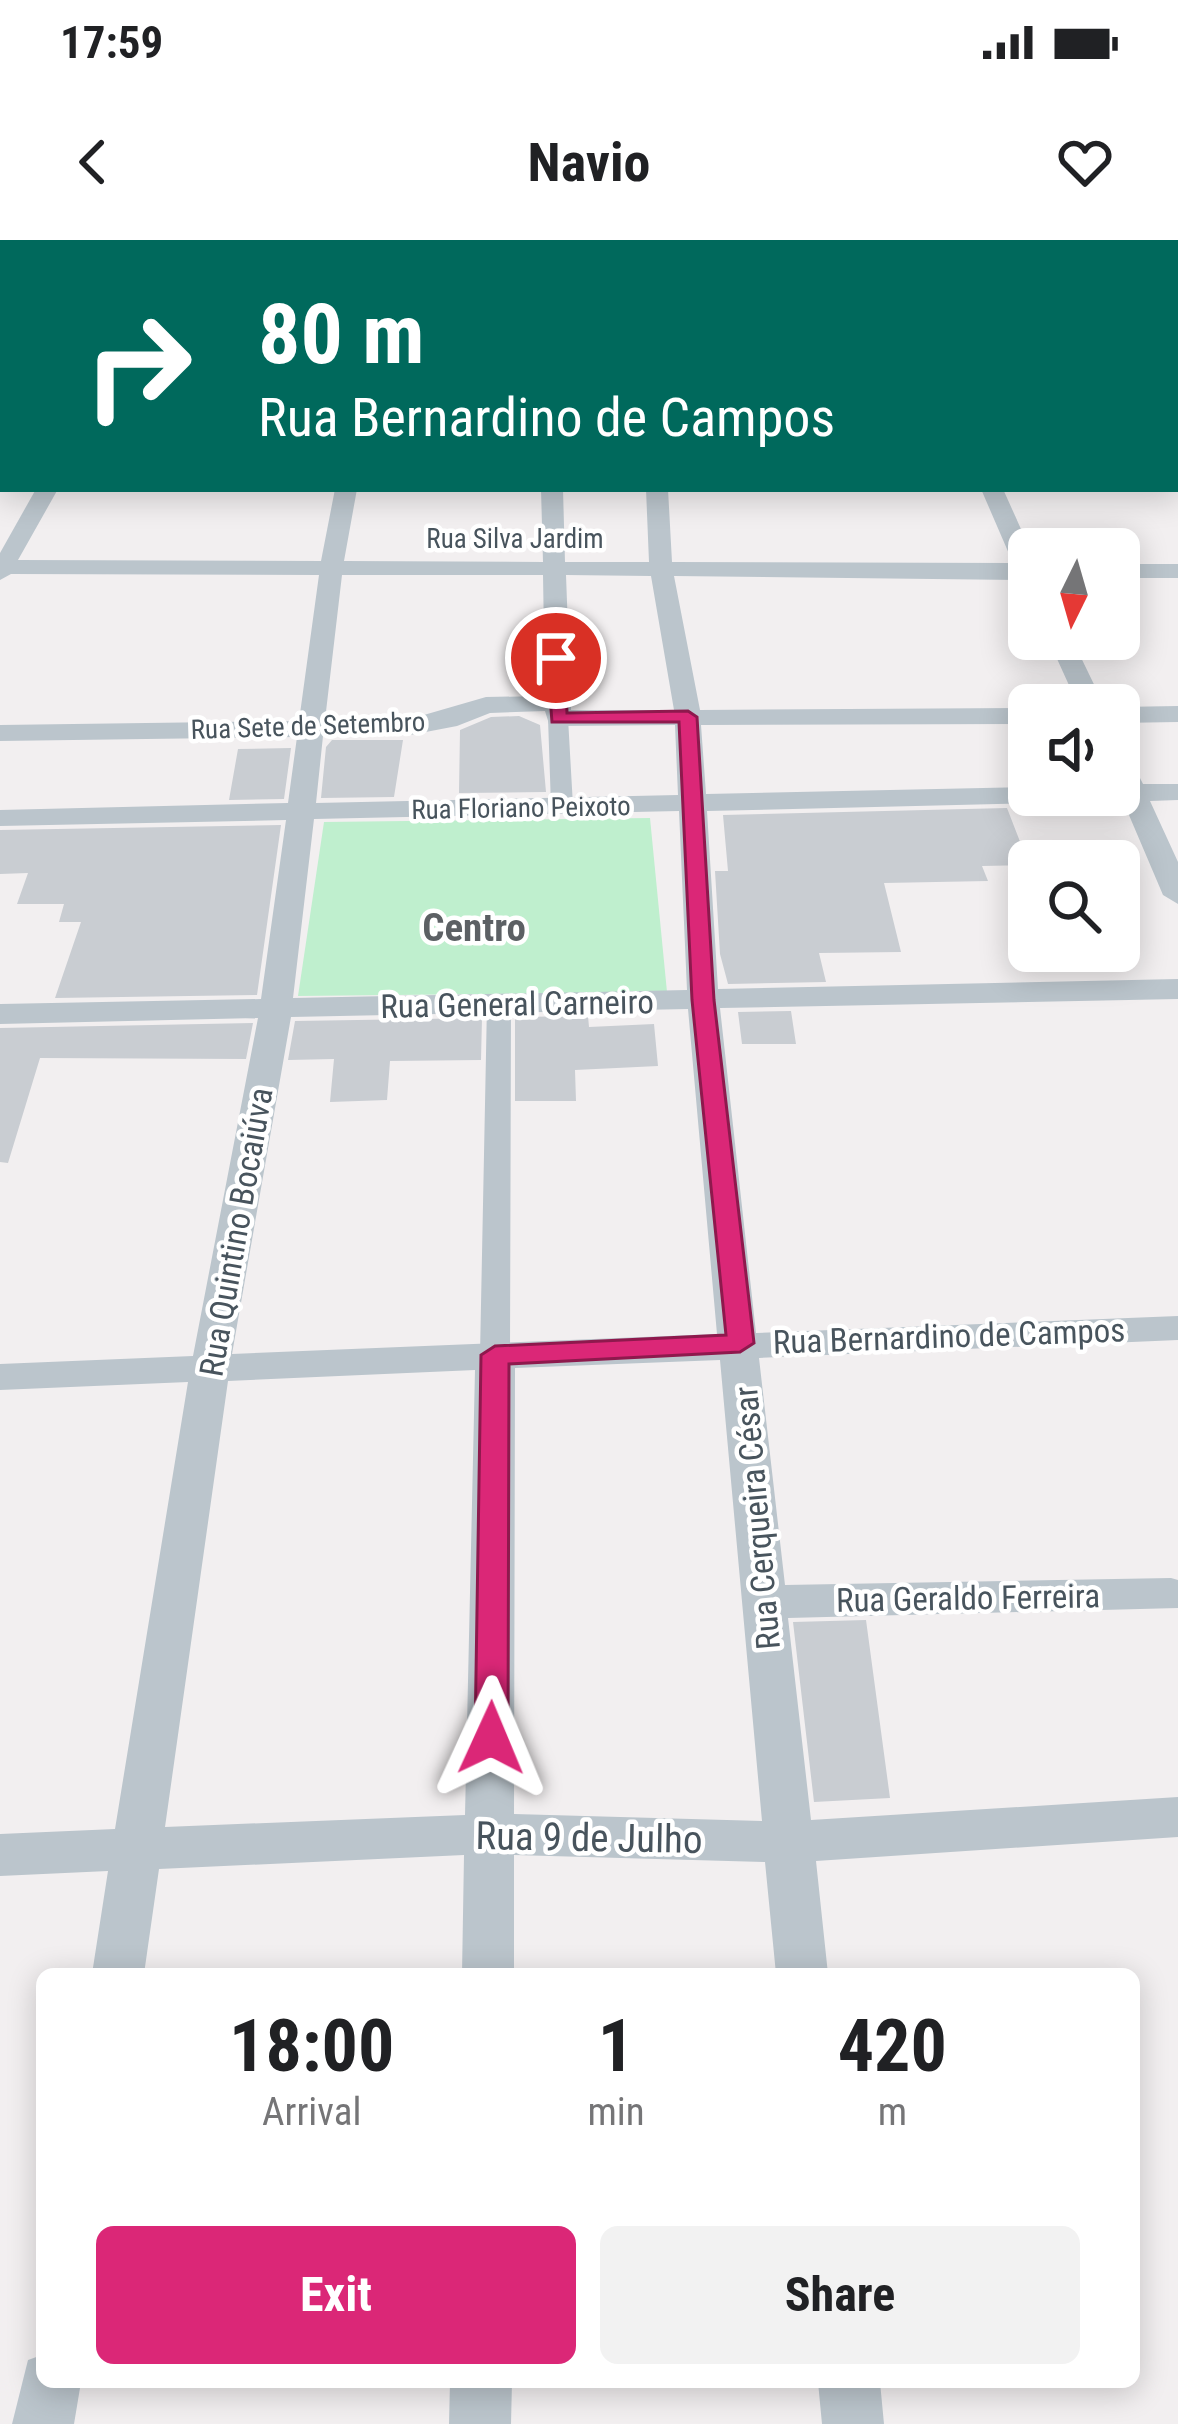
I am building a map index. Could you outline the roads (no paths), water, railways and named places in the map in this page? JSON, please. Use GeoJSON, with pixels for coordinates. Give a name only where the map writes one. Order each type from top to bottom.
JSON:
{"type":"FeatureCollection","features":[{"type":"Feature","properties":{"kind":"street"},"geometry":{"type":"LineString","coordinates":[[1,569],[45,492]]}},
{"type":"Feature","properties":{"kind":"street","name":"Rua Quintino Bocaiúva"},"geometry":{"type":"LineString","coordinates":[[119,1968],[210,1370],[276,1009],[331,568],[345,492]]}},
{"type":"Feature","properties":{"kind":"street"},"geometry":{"type":"LineString","coordinates":[[552,492],[562,806]]}},
{"type":"Feature","properties":{"kind":"street","name":"Rua Cerqueira César"},"geometry":{"type":"LineString","coordinates":[[657,492],[662,569],[688,717],[703,1000],[801,1968]]}},
{"type":"Feature","properties":{"kind":"street"},"geometry":{"type":"LineString","coordinates":[[993,492],[1009,528]]}},
{"type":"Feature","properties":{"kind":"street","name":"Rua Silva Jardim"},"geometry":{"type":"LineString","coordinates":[[1,569],[1008,571]]}},
{"type":"Feature","properties":{"kind":"street"},"geometry":{"type":"LineString","coordinates":[[1140,571],[1178,571]]}},
{"type":"Feature","properties":{"kind":"street","name":"Rua Sete de Setembro"},"geometry":{"type":"LineString","coordinates":[[0,733],[429,725],[486,704],[688,717],[1008,716]]}},
{"type":"Feature","properties":{"kind":"street"},"geometry":{"type":"LineString","coordinates":[[1140,715],[1178,714]]}},
{"type":"Feature","properties":{"kind":"street"},"geometry":{"type":"LineString","coordinates":[[1140,793],[1178,792]]}},
{"type":"Feature","properties":{"kind":"street","name":"Rua Floriano Peixoto"},"geometry":{"type":"LineString","coordinates":[[0,818],[1008,796]]}},
{"type":"Feature","properties":{"kind":"street"},"geometry":{"type":"LineString","coordinates":[[1138,816],[1178,895]]}},
{"type":"Feature","properties":{"kind":"street","name":"Rua General Carneiro"},"geometry":{"type":"LineString","coordinates":[[0,1014],[1178,989]]}},
{"type":"Feature","properties":{"kind":"street"},"geometry":{"type":"LineString","coordinates":[[488,1968],[499,1004]]}},
{"type":"Feature","properties":{"kind":"street","name":"Rua Bernardino de Campos"},"geometry":{"type":"LineString","coordinates":[[0,1377],[1178,1328]]}},
{"type":"Feature","properties":{"kind":"street","name":"Rua Geraldo Ferreira"},"geometry":{"type":"LineString","coordinates":[[764,1602],[1171,1594]]}},
{"type":"Feature","properties":{"kind":"street","name":"Rua 9 de Julho"},"geometry":{"type":"LineString","coordinates":[[0,1855],[490,1834],[786,1842],[1178,1817]]}},
{"type":"Feature","properties":{"kind":"street"},"geometry":{"type":"LineString","coordinates":[[44,2424],[49,2388]]}},
{"type":"Feature","properties":{"kind":"street"},"geometry":{"type":"LineString","coordinates":[[480,2424],[481,2388]]}},
{"type":"Feature","properties":{"kind":"street"},"geometry":{"type":"LineString","coordinates":[[849,2388],[853,2424]]}},
{"type":"Feature","properties":{"kind":"district","name":"Centro"},"geometry":{"type":"Point","coordinates":[474,928]}}]}
